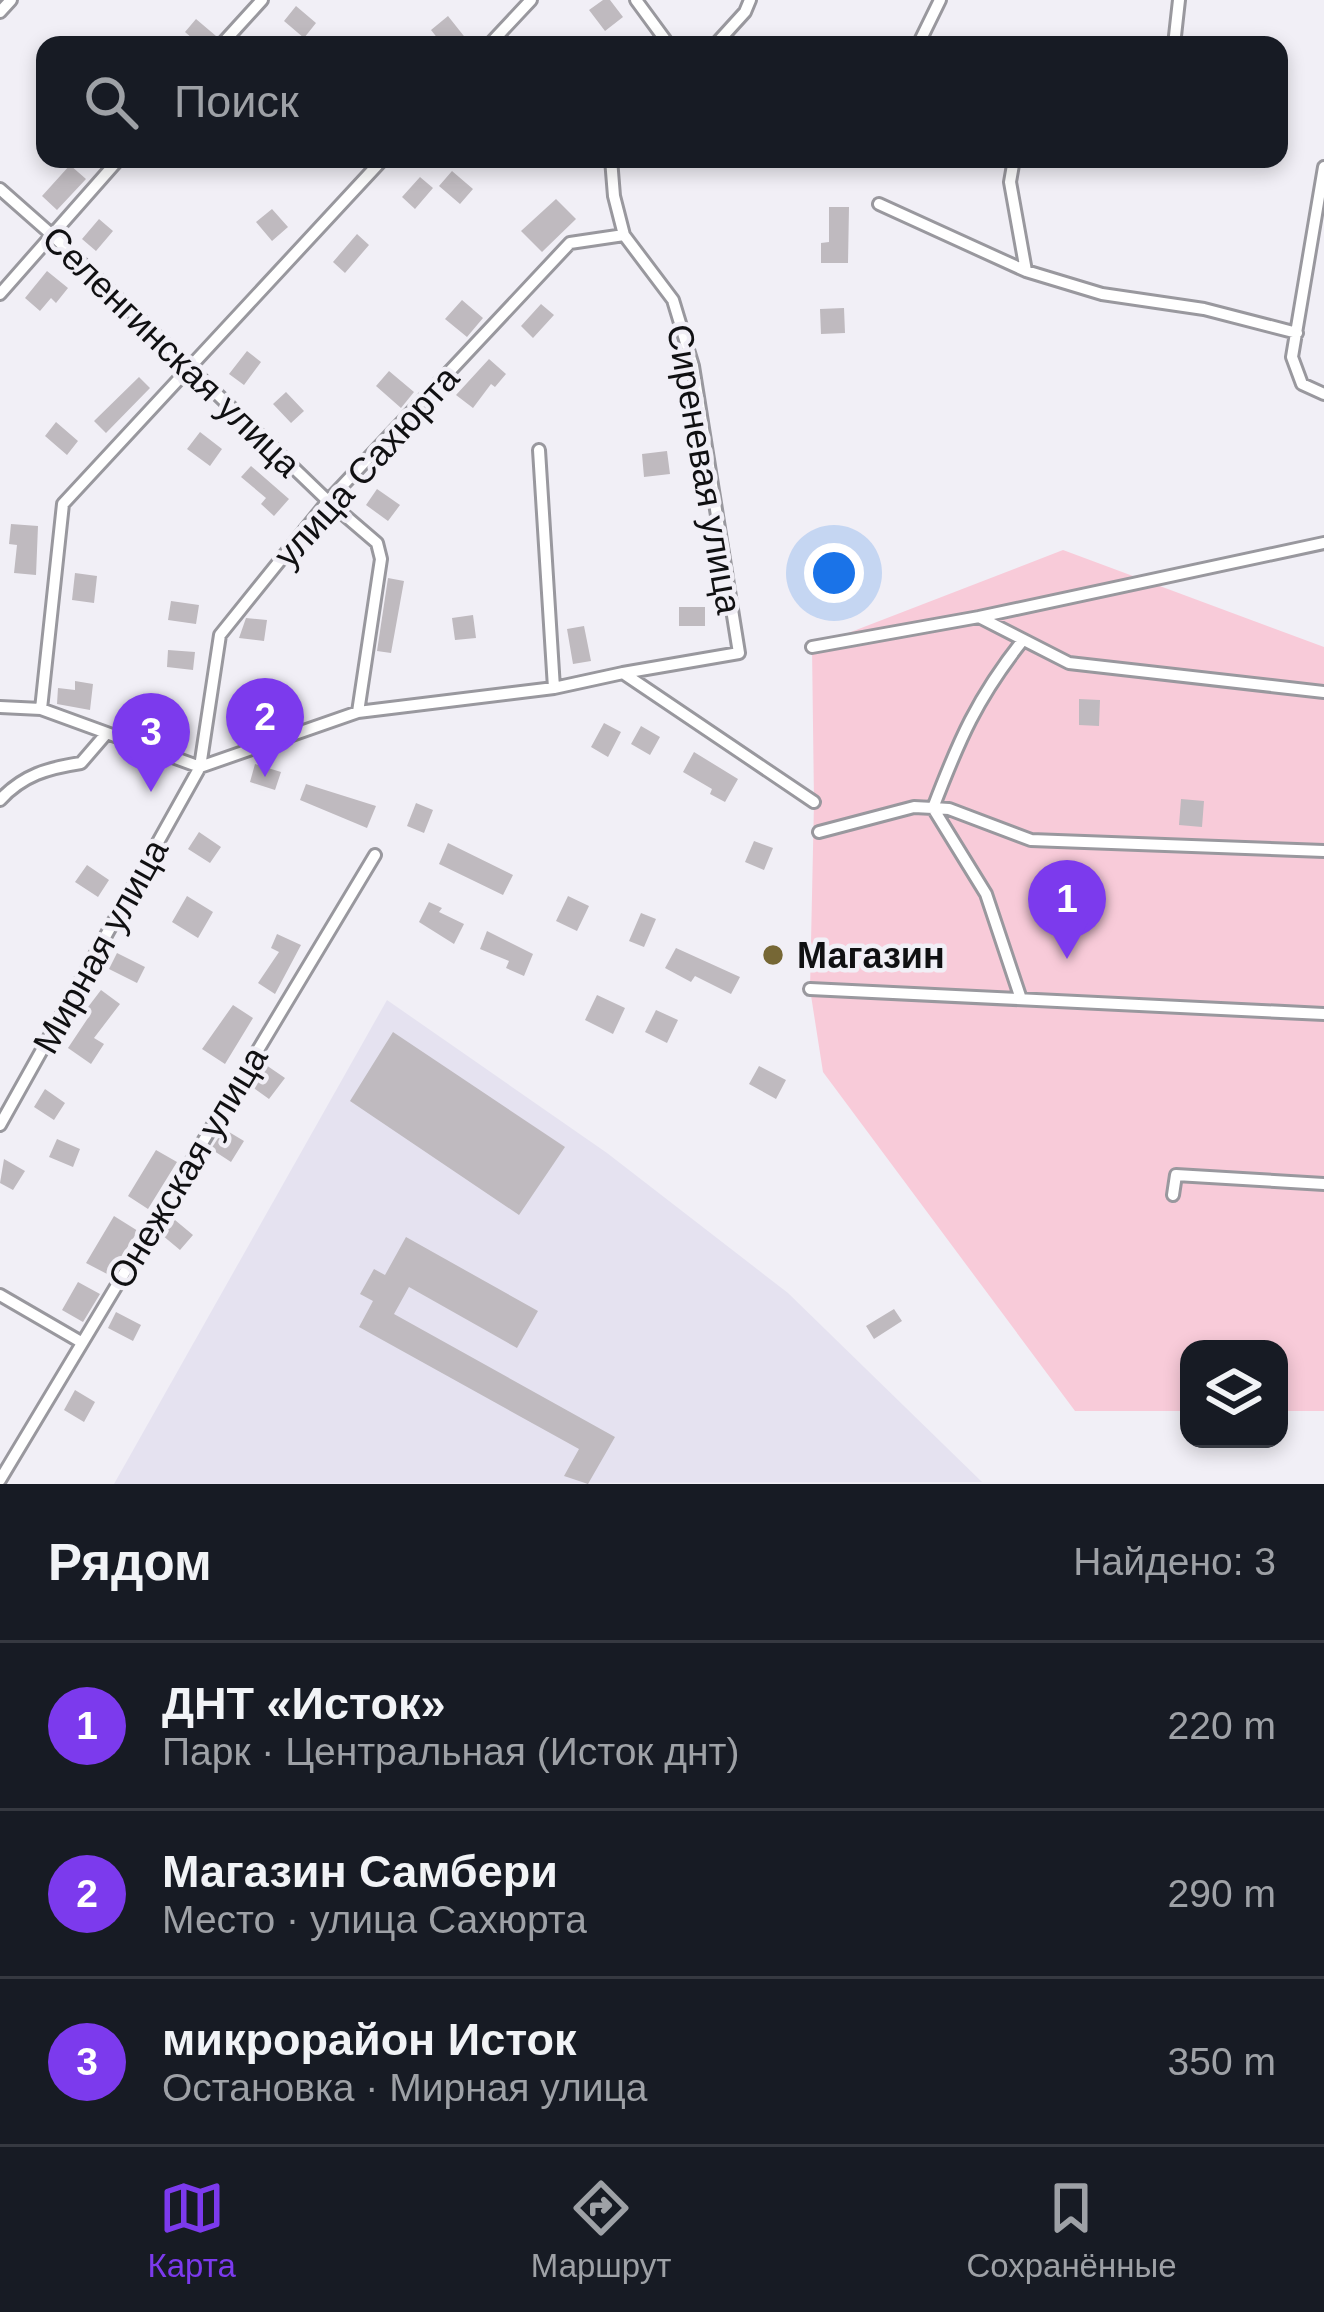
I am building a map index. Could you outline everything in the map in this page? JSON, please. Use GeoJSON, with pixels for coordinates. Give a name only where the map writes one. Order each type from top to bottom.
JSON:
{"type":"FeatureCollection","features":[{"type":"Feature","properties":{"kind":"street"},"geometry":{"type":"LineString","coordinates":[[0,12],[10,0]]}},
{"type":"Feature","properties":{"kind":"street"},"geometry":{"type":"LineString","coordinates":[[229,36],[262,0]]}},
{"type":"Feature","properties":{"kind":"street"},"geometry":{"type":"LineString","coordinates":[[497,36],[531,0]]}},
{"type":"Feature","properties":{"kind":"street"},"geometry":{"type":"LineString","coordinates":[[636,0],[662,36]]}},
{"type":"Feature","properties":{"kind":"street"},"geometry":{"type":"LineString","coordinates":[[723,36],[750,0]]}},
{"type":"Feature","properties":{"kind":"street"},"geometry":{"type":"LineString","coordinates":[[922,36],[940,0]]}},
{"type":"Feature","properties":{"kind":"street"},"geometry":{"type":"LineString","coordinates":[[1175,36],[1179,0]]}},
{"type":"Feature","properties":{"kind":"street"},"geometry":{"type":"LineString","coordinates":[[1324,167],[1292,357],[1302,384],[1324,394]]}},
{"type":"Feature","properties":{"kind":"street"},"geometry":{"type":"LineString","coordinates":[[0,294],[110,168]]}},
{"type":"Feature","properties":{"kind":"street"},"geometry":{"type":"LineString","coordinates":[[41,709],[63,505],[375,168]]}},
{"type":"Feature","properties":{"kind":"street","name":"Сиреневая улица"},"geometry":{"type":"LineString","coordinates":[[612,168],[624,235],[673,300],[693,366],[739,653],[623,673]]}},
{"type":"Feature","properties":{"kind":"street"},"geometry":{"type":"LineString","coordinates":[[1013,168],[1010,182],[1026,271]]}},
{"type":"Feature","properties":{"kind":"street","name":"Селенгинская улица"},"geometry":{"type":"LineString","coordinates":[[0,189],[377,543],[381,560],[358,712]]}},
{"type":"Feature","properties":{"kind":"street"},"geometry":{"type":"LineString","coordinates":[[879,204],[1026,271],[1102,294],[1204,309],[1297,333]]}},
{"type":"Feature","properties":{"kind":"street","name":"улица Сахюрта"},"geometry":{"type":"LineString","coordinates":[[200,767],[220,635],[328,501],[570,243],[624,235]]}},
{"type":"Feature","properties":{"kind":"street"},"geometry":{"type":"LineString","coordinates":[[539,450],[554,688]]}},
{"type":"Feature","properties":{"kind":"street"},"geometry":{"type":"LineString","coordinates":[[812,647],[979,617],[1324,543]]}},
{"type":"Feature","properties":{"kind":"street"},"geometry":{"type":"LineString","coordinates":[[979,617],[1069,663],[1324,692]]}},
{"type":"Feature","properties":{"kind":"street"},"geometry":{"type":"LineString","coordinates":[[933,808],[986,686],[1023,640]]}},
{"type":"Feature","properties":{"kind":"street"},"geometry":{"type":"LineString","coordinates":[[0,707],[41,709],[200,767],[358,712],[554,688],[623,673],[814,802]]}},
{"type":"Feature","properties":{"kind":"street"},"geometry":{"type":"LineString","coordinates":[[0,800],[17,782],[50,768],[81,763],[106,734]]}},
{"type":"Feature","properties":{"kind":"street","name":"Мирная улица"},"geometry":{"type":"LineString","coordinates":[[0,1125],[200,767]]}},
{"type":"Feature","properties":{"kind":"street"},"geometry":{"type":"LineString","coordinates":[[818,832],[914,807],[949,808],[1031,840],[1324,850]]}},
{"type":"Feature","properties":{"kind":"street"},"geometry":{"type":"LineString","coordinates":[[933,808],[986,894],[1021,999]]}},
{"type":"Feature","properties":{"kind":"street","name":"Онежская улица"},"geometry":{"type":"LineString","coordinates":[[0,1480],[375,855]]}},
{"type":"Feature","properties":{"kind":"street"},"geometry":{"type":"LineString","coordinates":[[810,989],[1324,1014]]}},
{"type":"Feature","properties":{"kind":"street"},"geometry":{"type":"LineString","coordinates":[[1173,1195],[1176,1175],[1324,1184]]}},
{"type":"Feature","properties":{"kind":"street"},"geometry":{"type":"LineString","coordinates":[[0,1295],[81,1342]]}},
{"type":"Feature","properties":{"kind":"shaded area"},"geometry":{"type":"Polygon","coordinates":[[[1063,550],[1324,647],[1324,1411],[1288,1411],[1288,1340],[1180,1340],[1180,1411],[1075,1411],[823,1072],[810,989],[812,647],[1063,550]]]}},
{"type":"Feature","properties":{"kind":"shaded area"},"geometry":{"type":"Polygon","coordinates":[[[387,1000],[607,1153],[788,1293],[982,1482],[114,1484],[387,1000]]]}},
{"type":"Feature","properties":{"kind":"building"},"geometry":{"type":"Polygon","coordinates":[[[610,0],[623,17],[605,31],[589,10],[610,0]]]}},
{"type":"Feature","properties":{"kind":"building"},"geometry":{"type":"Polygon","coordinates":[[[296,6],[316,23],[302,36],[284,21],[296,6]]]}},
{"type":"Feature","properties":{"kind":"building"},"geometry":{"type":"Polygon","coordinates":[[[448,16],[464,36],[436,36],[431,30],[448,16]]]}},
{"type":"Feature","properties":{"kind":"building"},"geometry":{"type":"Polygon","coordinates":[[[196,19],[216,36],[190,36],[185,32],[196,19]]]}},
{"type":"Feature","properties":{"kind":"building"},"geometry":{"type":"Polygon","coordinates":[[[67,168],[86,179],[57,210],[42,196],[67,168]]]}},
{"type":"Feature","properties":{"kind":"building"},"geometry":{"type":"Polygon","coordinates":[[[452,171],[473,189],[460,204],[439,186],[452,171]]]}},
{"type":"Feature","properties":{"kind":"building"},"geometry":{"type":"Polygon","coordinates":[[[420,177],[433,188],[415,209],[402,197],[420,177]]]}},
{"type":"Feature","properties":{"kind":"building"},"geometry":{"type":"Polygon","coordinates":[[[556,199],[576,219],[542,252],[521,231],[556,199]]]}},
{"type":"Feature","properties":{"kind":"building"},"geometry":{"type":"Polygon","coordinates":[[[829,207],[849,207],[848,263],[821,263],[821,243],[829,242],[829,207]]]}},
{"type":"Feature","properties":{"kind":"building"},"geometry":{"type":"Polygon","coordinates":[[[272,209],[288,227],[272,241],[256,222],[272,209]]]}},
{"type":"Feature","properties":{"kind":"building"},"geometry":{"type":"Polygon","coordinates":[[[99,219],[113,231],[96,251],[82,239],[99,219]]]}},
{"type":"Feature","properties":{"kind":"building"},"geometry":{"type":"Polygon","coordinates":[[[357,234],[369,245],[345,273],[333,262],[357,234]]]}},
{"type":"Feature","properties":{"kind":"building"},"geometry":{"type":"Polygon","coordinates":[[[47,271],[68,288],[56,303],[51,298],[40,311],[25,298],[47,271]]]}},
{"type":"Feature","properties":{"kind":"building"},"geometry":{"type":"Polygon","coordinates":[[[462,300],[483,318],[467,337],[445,319],[462,300]]]}},
{"type":"Feature","properties":{"kind":"building"},"geometry":{"type":"Polygon","coordinates":[[[541,304],[554,315],[533,338],[521,326],[541,304]]]}},
{"type":"Feature","properties":{"kind":"building"},"geometry":{"type":"Polygon","coordinates":[[[844,308],[845,333],[821,334],[820,309],[844,308]]]}},
{"type":"Feature","properties":{"kind":"building"},"geometry":{"type":"Polygon","coordinates":[[[247,351],[261,362],[244,385],[229,374],[247,351]]]}},
{"type":"Feature","properties":{"kind":"building"},"geometry":{"type":"Polygon","coordinates":[[[489,359],[506,374],[495,387],[491,384],[473,408],[456,395],[489,359]]]}},
{"type":"Feature","properties":{"kind":"building"},"geometry":{"type":"Polygon","coordinates":[[[389,371],[414,392],[401,408],[376,386],[389,371]]]}},
{"type":"Feature","properties":{"kind":"building"},"geometry":{"type":"Polygon","coordinates":[[[139,377],[150,388],[106,433],[94,421],[139,377]]]}},
{"type":"Feature","properties":{"kind":"building"},"geometry":{"type":"Polygon","coordinates":[[[286,392],[304,411],[291,423],[273,404],[286,392]]]}},
{"type":"Feature","properties":{"kind":"building"},"geometry":{"type":"Polygon","coordinates":[[[56,422],[78,441],[67,455],[45,436],[56,422]]]}},
{"type":"Feature","properties":{"kind":"building"},"geometry":{"type":"Polygon","coordinates":[[[200,432],[222,449],[210,466],[187,449],[200,432]]]}},
{"type":"Feature","properties":{"kind":"building"},"geometry":{"type":"Polygon","coordinates":[[[667,451],[670,474],[644,477],[642,454],[667,451]]]}},
{"type":"Feature","properties":{"kind":"building"},"geometry":{"type":"Polygon","coordinates":[[[251,466],[289,499],[274,516],[261,504],[266,498],[241,477],[251,466]]]}},
{"type":"Feature","properties":{"kind":"building"},"geometry":{"type":"Polygon","coordinates":[[[377,489],[400,505],[388,521],[366,505],[377,489]]]}},
{"type":"Feature","properties":{"kind":"building"},"geometry":{"type":"Polygon","coordinates":[[[11,524],[38,526],[36,575],[14,573],[17,545],[9,544],[11,524]]]}},
{"type":"Feature","properties":{"kind":"building"},"geometry":{"type":"Polygon","coordinates":[[[75,573],[97,576],[94,603],[72,600],[75,573]]]}},
{"type":"Feature","properties":{"kind":"building"},"geometry":{"type":"Polygon","coordinates":[[[388,578],[404,581],[391,653],[377,651],[388,578]]]}},
{"type":"Feature","properties":{"kind":"building"},"geometry":{"type":"Polygon","coordinates":[[[171,601],[199,605],[196,624],[168,620],[171,601]]]}},
{"type":"Feature","properties":{"kind":"building"},"geometry":{"type":"Polygon","coordinates":[[[679,607],[705,607],[705,626],[679,626],[679,607]]]}},
{"type":"Feature","properties":{"kind":"building"},"geometry":{"type":"Polygon","coordinates":[[[473,615],[476,638],[455,640],[452,618],[473,615]]]}},
{"type":"Feature","properties":{"kind":"building"},"geometry":{"type":"Polygon","coordinates":[[[246,618],[267,620],[264,641],[239,638],[246,618]]]}},
{"type":"Feature","properties":{"kind":"building"},"geometry":{"type":"Polygon","coordinates":[[[584,626],[591,661],[573,664],[567,629],[584,626]]]}},
{"type":"Feature","properties":{"kind":"building"},"geometry":{"type":"Polygon","coordinates":[[[168,650],[195,652],[193,670],[167,667],[168,650]]]}},
{"type":"Feature","properties":{"kind":"building"},"geometry":{"type":"Polygon","coordinates":[[[75,681],[93,684],[90,710],[57,704],[58,688],[75,690],[75,681]]]}},
{"type":"Feature","properties":{"kind":"building"},"geometry":{"type":"Polygon","coordinates":[[[1079,699],[1100,700],[1099,726],[1079,725],[1079,699]]]}},
{"type":"Feature","properties":{"kind":"building"},"geometry":{"type":"Polygon","coordinates":[[[604,723],[621,732],[608,757],[591,747],[604,723]]]}},
{"type":"Feature","properties":{"kind":"building"},"geometry":{"type":"Polygon","coordinates":[[[641,726],[660,737],[650,755],[631,744],[641,726]]]}},
{"type":"Feature","properties":{"kind":"building"},"geometry":{"type":"Polygon","coordinates":[[[694,752],[738,779],[725,802],[683,772],[694,752]]]}},
{"type":"Feature","properties":{"kind":"building"},"geometry":{"type":"Polygon","coordinates":[[[255,764],[281,772],[275,790],[250,782],[255,764]]]}},
{"type":"Feature","properties":{"kind":"building"},"geometry":{"type":"Polygon","coordinates":[[[306,784],[376,806],[367,828],[300,800],[306,784]]]}},
{"type":"Feature","properties":{"kind":"building"},"geometry":{"type":"Polygon","coordinates":[[[1181,799],[1204,801],[1202,827],[1179,825],[1181,799]]]}},
{"type":"Feature","properties":{"kind":"building"},"geometry":{"type":"Polygon","coordinates":[[[416,803],[433,810],[424,833],[407,826],[416,803]]]}},
{"type":"Feature","properties":{"kind":"building"},"geometry":{"type":"Polygon","coordinates":[[[199,832],[221,847],[210,863],[188,849],[199,832]]]}},
{"type":"Feature","properties":{"kind":"building"},"geometry":{"type":"Polygon","coordinates":[[[754,841],[773,848],[764,870],[745,862],[754,841]]]}},
{"type":"Feature","properties":{"kind":"building"},"geometry":{"type":"Polygon","coordinates":[[[448,843],[513,875],[503,895],[439,864],[448,843]]]}},
{"type":"Feature","properties":{"kind":"building"},"geometry":{"type":"Polygon","coordinates":[[[87,865],[109,880],[98,897],[75,882],[87,865]]]}},
{"type":"Feature","properties":{"kind":"building"},"geometry":{"type":"Polygon","coordinates":[[[187,896],[213,912],[198,938],[172,922],[187,896]]]}},
{"type":"Feature","properties":{"kind":"building"},"geometry":{"type":"Polygon","coordinates":[[[568,896],[589,906],[577,931],[556,921],[568,896]]]}},
{"type":"Feature","properties":{"kind":"building"},"geometry":{"type":"Polygon","coordinates":[[[429,902],[464,924],[454,944],[419,922],[429,902]]]}},
{"type":"Feature","properties":{"kind":"building"},"geometry":{"type":"Polygon","coordinates":[[[641,913],[656,919],[644,947],[629,941],[641,913]]]}},
{"type":"Feature","properties":{"kind":"building"},"geometry":{"type":"Polygon","coordinates":[[[487,931],[533,954],[524,976],[506,968],[509,961],[480,949],[487,931]]]}},
{"type":"Feature","properties":{"kind":"building"},"geometry":{"type":"Polygon","coordinates":[[[277,934],[301,945],[275,994],[258,983],[279,952],[271,948],[277,934]]]}},
{"type":"Feature","properties":{"kind":"building"},"geometry":{"type":"Polygon","coordinates":[[[676,948],[740,977],[731,994],[665,968],[676,948]]]}},
{"type":"Feature","properties":{"kind":"building"},"geometry":{"type":"Polygon","coordinates":[[[117,953],[145,967],[137,983],[109,969],[117,953]]]}},
{"type":"Feature","properties":{"kind":"building"},"geometry":{"type":"Polygon","coordinates":[[[101,990],[120,1004],[94,1038],[104,1044],[91,1064],[68,1048],[101,990]]]}},
{"type":"Feature","properties":{"kind":"building"},"geometry":{"type":"Polygon","coordinates":[[[597,995],[625,1008],[613,1034],[585,1020],[597,995]]]}},
{"type":"Feature","properties":{"kind":"building"},"geometry":{"type":"Polygon","coordinates":[[[233,1005],[253,1018],[225,1064],[202,1049],[233,1005]]]}},
{"type":"Feature","properties":{"kind":"building"},"geometry":{"type":"Polygon","coordinates":[[[656,1010],[678,1020],[667,1043],[645,1032],[656,1010]]]}},
{"type":"Feature","properties":{"kind":"building"},"geometry":{"type":"Polygon","coordinates":[[[393,1032],[565,1147],[519,1215],[350,1101],[393,1032]]]}},
{"type":"Feature","properties":{"kind":"building"},"geometry":{"type":"Polygon","coordinates":[[[266,1065],[285,1078],[269,1099],[251,1086],[266,1065]]]}},
{"type":"Feature","properties":{"kind":"building"},"geometry":{"type":"Polygon","coordinates":[[[759,1066],[786,1080],[776,1099],[749,1084],[759,1066]]]}},
{"type":"Feature","properties":{"kind":"building"},"geometry":{"type":"Polygon","coordinates":[[[45,1089],[65,1103],[54,1120],[34,1107],[45,1089]]]}},
{"type":"Feature","properties":{"kind":"building"},"geometry":{"type":"Polygon","coordinates":[[[224,1129],[244,1141],[231,1162],[211,1149],[224,1129]]]}},
{"type":"Feature","properties":{"kind":"building"},"geometry":{"type":"Polygon","coordinates":[[[57,1139],[80,1149],[73,1167],[49,1157],[57,1139]]]}},
{"type":"Feature","properties":{"kind":"building"},"geometry":{"type":"Polygon","coordinates":[[[156,1150],[177,1162],[148,1209],[128,1196],[156,1150]]]}},
{"type":"Feature","properties":{"kind":"building"},"geometry":{"type":"Polygon","coordinates":[[[4,1159],[25,1171],[13,1190],[0,1183],[4,1159]]]}},
{"type":"Feature","properties":{"kind":"building"},"geometry":{"type":"Polygon","coordinates":[[[114,1216],[138,1231],[109,1275],[86,1263],[114,1216]]]}},
{"type":"Feature","properties":{"kind":"building"},"geometry":{"type":"Polygon","coordinates":[[[175,1220],[193,1235],[180,1250],[162,1235],[175,1220]]]}},
{"type":"Feature","properties":{"kind":"building"},"geometry":{"type":"Polygon","coordinates":[[[406,1237],[538,1311],[517,1348],[409,1287],[394,1314],[615,1437],[588,1484],[564,1476],[579,1449],[359,1327],[373,1301],[360,1294],[374,1269],[385,1275],[406,1237]]]}},
{"type":"Feature","properties":{"kind":"building"},"geometry":{"type":"Polygon","coordinates":[[[78,1282],[100,1294],[83,1322],[62,1310],[78,1282]]]}},
{"type":"Feature","properties":{"kind":"building"},"geometry":{"type":"Polygon","coordinates":[[[894,1309],[902,1321],[874,1339],[866,1326],[894,1309]]]}},
{"type":"Feature","properties":{"kind":"building"},"geometry":{"type":"Polygon","coordinates":[[[116,1312],[141,1325],[133,1341],[108,1328],[116,1312]]]}},
{"type":"Feature","properties":{"kind":"building"},"geometry":{"type":"Polygon","coordinates":[[[75,1390],[95,1402],[84,1422],[64,1410],[75,1390]]]}},
{"type":"Feature","properties":{"kind":"place","name":"Магазин Самбери"},"geometry":{"type":"Point","coordinates":[265,777]}},
{"type":"Feature","properties":{"kind":"place","name":"микрорайон Исток"},"geometry":{"type":"Point","coordinates":[151,792]}},
{"type":"Feature","properties":{"kind":"place","name":"Магазин"},"geometry":{"type":"Point","coordinates":[773,955]}},
{"type":"Feature","properties":{"kind":"place","name":"ДНТ «Исток»"},"geometry":{"type":"Point","coordinates":[1067,959]}}]}
